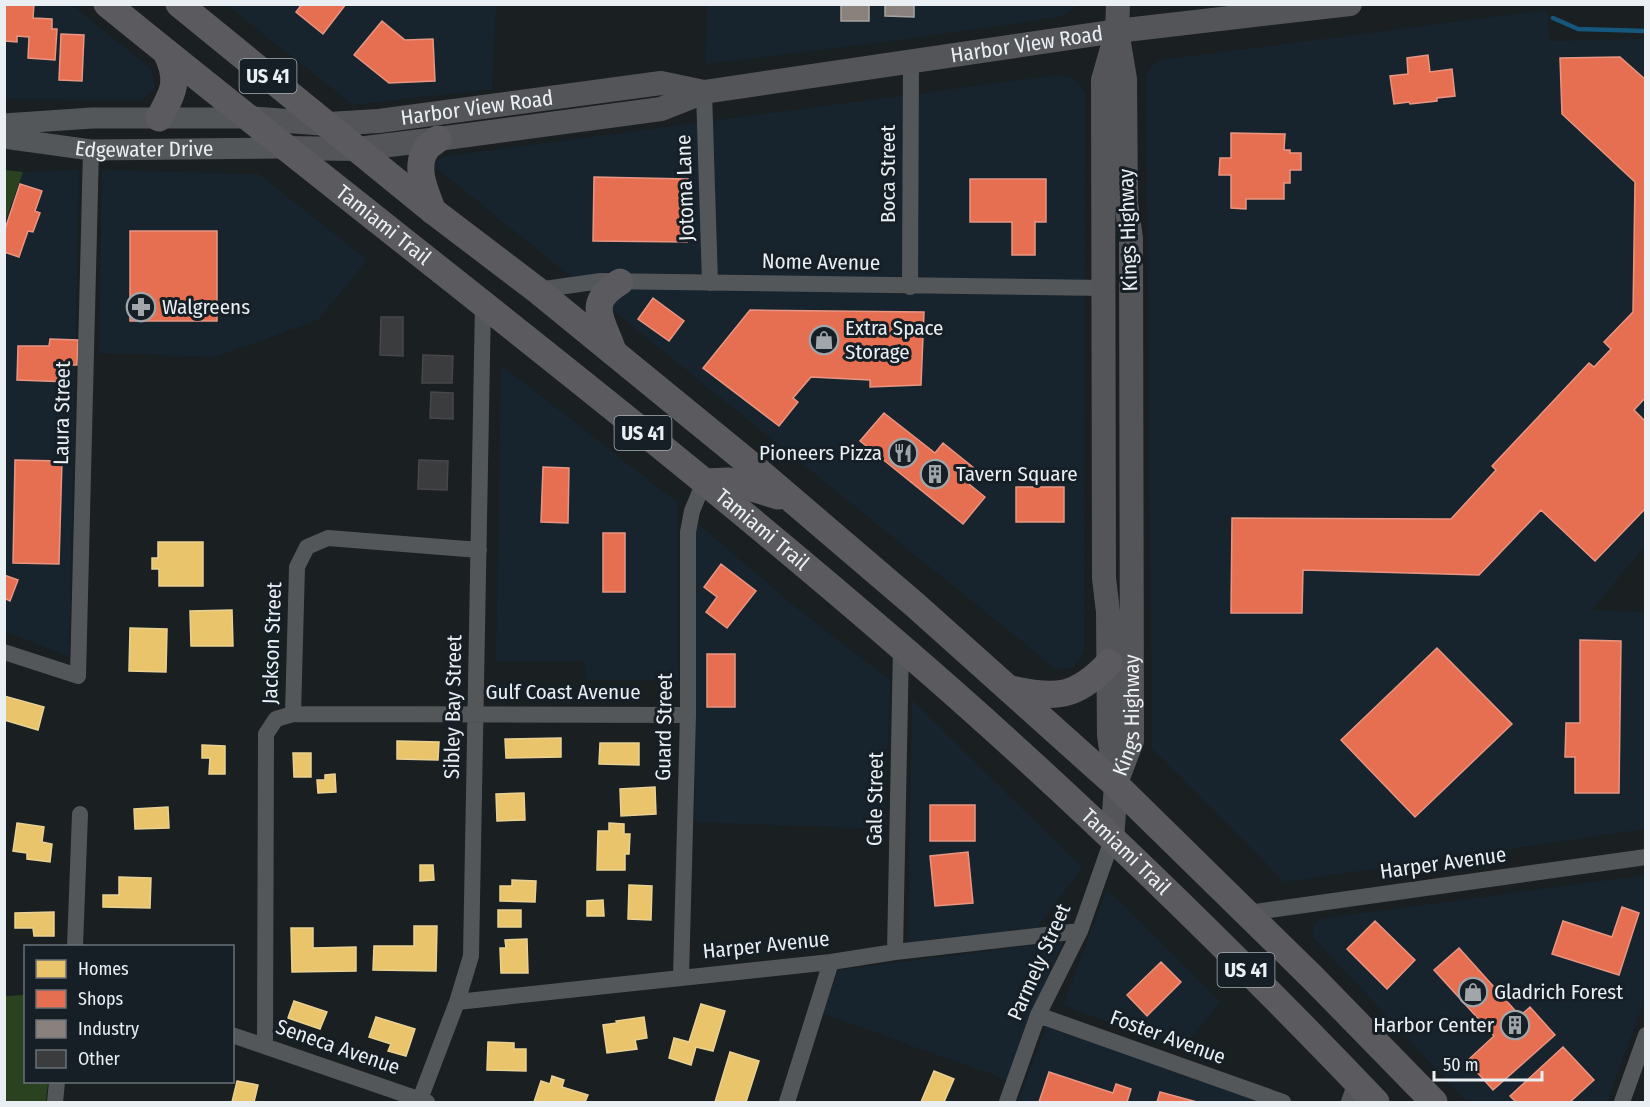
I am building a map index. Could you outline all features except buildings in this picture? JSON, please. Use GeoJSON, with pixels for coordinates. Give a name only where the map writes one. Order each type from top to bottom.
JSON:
{"type":"FeatureCollection","features":[{"type":"Feature","properties":{"kind":"main road","name":"Tamiami Trail"},"geometry":{"type":"LineString","coordinates":[[107,4],[284,148],[483,303],[704,482],[901,646],[1112,840],[1282,1005],[1353,1092],[1376,1102]]}},
{"type":"Feature","properties":{"kind":"main road","name":"Tamiami Trail"},"geometry":{"type":"LineString","coordinates":[[179,4],[433,211],[537,290],[613,352],[914,604],[1116,785],[1248,913],[1434,1102]]}},
{"type":"Feature","properties":{"kind":"main road","name":"Kings Highway"},"geometry":{"type":"LineString","coordinates":[[1116,785],[1132,741],[1131,239],[1126,202],[1125,79],[1117,31],[1118,4]]}},
{"type":"Feature","properties":{"kind":"main road","name":"Harbor View Road"},"geometry":{"type":"LineString","coordinates":[[284,148],[357,149],[661,109],[704,93],[1117,31],[1350,4]]}},
{"type":"Feature","properties":{"kind":"main road","name":"Kings Highway"},"geometry":{"type":"LineString","coordinates":[[1116,785],[1109,735],[1108,612],[1104,578],[1103,80],[1117,31]]}},
{"type":"Feature","properties":{"kind":"main road"},"geometry":{"type":"LineString","coordinates":[[159,118],[172,95],[175,84],[173,67],[165,52]]}},
{"type":"Feature","properties":{"kind":"main road","name":"Harbor View Road"},"geometry":{"type":"LineString","coordinates":[[247,118],[328,124],[379,121],[661,83],[704,93]]}},
{"type":"Feature","properties":{"kind":"main road"},"geometry":{"type":"LineString","coordinates":[[433,211],[422,180],[421,164],[426,149],[438,139]]}},
{"type":"Feature","properties":{"kind":"main road"},"geometry":{"type":"LineString","coordinates":[[613,352],[599,312],[599,301],[606,290],[620,282]]}},
{"type":"Feature","properties":{"kind":"main road"},"geometry":{"type":"LineString","coordinates":[[704,482],[729,481],[793,502]]}},
{"type":"Feature","properties":{"kind":"main road"},"geometry":{"type":"LineString","coordinates":[[1104,519],[1131,519]]}},
{"type":"Feature","properties":{"kind":"main road"},"geometry":{"type":"LineString","coordinates":[[1011,689],[1040,696],[1064,693],[1082,688],[1109,663]]}},
{"type":"Feature","properties":{"kind":"main road"},"geometry":{"type":"LineString","coordinates":[[1112,840],[1116,785]]}},
{"type":"Feature","properties":{"kind":"street","name":"Boca Street"},"geometry":{"type":"LineString","coordinates":[[910,287],[911,62]]}},
{"type":"Feature","properties":{"kind":"street","name":"Jotoma Lane"},"geometry":{"type":"LineString","coordinates":[[704,93],[710,283]]}},
{"type":"Feature","properties":{"kind":"street","name":"Edgewater Drive"},"geometry":{"type":"LineString","coordinates":[[4,124],[92,118],[247,118]]}},
{"type":"Feature","properties":{"kind":"street","name":"Edgewater Drive"},"geometry":{"type":"LineString","coordinates":[[4,138],[91,150],[284,148]]}},
{"type":"Feature","properties":{"kind":"street","name":"Laura Street"},"geometry":{"type":"LineString","coordinates":[[4,652],[78,676],[91,150]]}},
{"type":"Feature","properties":{"kind":"street","name":"Nome Avenue"},"geometry":{"type":"LineString","coordinates":[[537,290],[601,281],[1104,288]]}},
{"type":"Feature","properties":{"kind":"street","name":"Sibley Bay Street"},"geometry":{"type":"LineString","coordinates":[[422,1102],[471,956],[483,303]]}},
{"type":"Feature","properties":{"kind":"street","name":"Guard Street"},"geometry":{"type":"LineString","coordinates":[[681,976],[688,715],[688,532],[692,511],[704,482]]}},
{"type":"Feature","properties":{"kind":"street","name":"Jackson Street"},"geometry":{"type":"LineString","coordinates":[[265,1046],[266,734],[276,719],[294,714],[297,567],[307,547],[328,538],[479,550]]}},
{"type":"Feature","properties":{"kind":"street","name":"Gale Street"},"geometry":{"type":"LineString","coordinates":[[895,952],[901,646]]}},
{"type":"Feature","properties":{"kind":"street","name":"Gulf Coast Avenue"},"geometry":{"type":"LineString","coordinates":[[294,714],[688,715]]}},
{"type":"Feature","properties":{"kind":"street"},"geometry":{"type":"LineString","coordinates":[[75,945],[80,814]]}},
{"type":"Feature","properties":{"kind":"street","name":"Parmely Street"},"geometry":{"type":"LineString","coordinates":[[1007,1102],[1038,1015],[1080,931],[1112,840]]}},
{"type":"Feature","properties":{"kind":"street","name":"Harper Avenue"},"geometry":{"type":"LineString","coordinates":[[1248,913],[1646,857]]}},
{"type":"Feature","properties":{"kind":"street","name":"Harper Avenue"},"geometry":{"type":"LineString","coordinates":[[457,1002],[681,976],[831,962],[895,952],[1080,931]]}},
{"type":"Feature","properties":{"kind":"street"},"geometry":{"type":"LineString","coordinates":[[787,1102],[831,962]]}},
{"type":"Feature","properties":{"kind":"street","name":"Foster Avenue"},"geometry":{"type":"LineString","coordinates":[[1038,1015],[1283,1102]]}},
{"type":"Feature","properties":{"kind":"street"},"geometry":{"type":"LineString","coordinates":[[1622,1102],[1646,1035]]}},
{"type":"Feature","properties":{"kind":"street","name":"Seneca Avenue"},"geometry":{"type":"LineString","coordinates":[[234,1036],[422,1102]]}},
{"type":"Feature","properties":{"kind":"street"},"geometry":{"type":"LineString","coordinates":[[56,1102],[57,1083]]}},
{"type":"Feature","properties":{"kind":"shaded area"},"geometry":{"type":"Polygon","coordinates":[[[5,5],[72,5],[152,70],[155,89],[142,100],[5,99],[5,5]]]}},
{"type":"Feature","properties":{"kind":"shaded area"},"geometry":{"type":"Polygon","coordinates":[[[227,5],[496,5],[492,89],[353,105],[227,5]]]}},
{"type":"Feature","properties":{"kind":"shaded area"},"geometry":{"type":"Polygon","coordinates":[[[707,5],[1079,5],[1059,17],[705,64],[707,5]]]}},
{"type":"Feature","properties":{"kind":"shaded area"},"geometry":{"type":"Polygon","coordinates":[[[1547,10],[1550,41],[1645,39],[1645,546],[1592,610],[1645,612],[1645,829],[1285,882],[1152,748],[1146,76],[1151,67],[1160,60],[1547,10]]]}},
{"type":"Feature","properties":{"kind":"shaded area"},"geometry":{"type":"Polygon","coordinates":[[[1058,75],[1074,78],[1085,93],[1084,651],[1073,668],[1056,669],[434,166],[441,157],[1058,75]]]}},
{"type":"Feature","properties":{"kind":"shaded area"},"geometry":{"type":"Polygon","coordinates":[[[79,170],[69,656],[5,632],[4,222],[23,172],[79,170]]]}},
{"type":"Feature","properties":{"kind":"shaded area"},"geometry":{"type":"Polygon","coordinates":[[[102,170],[259,174],[367,260],[318,320],[215,357],[99,353],[102,170]]]}},
{"type":"Feature","properties":{"kind":"shaded area"},"geometry":{"type":"Polygon","coordinates":[[[501,365],[678,503],[678,681],[586,680],[585,661],[496,661],[501,365]]]}},
{"type":"Feature","properties":{"kind":"shaded area"},"geometry":{"type":"Polygon","coordinates":[[[696,522],[801,612],[890,680],[885,829],[695,822],[696,522]]]}},
{"type":"Feature","properties":{"kind":"shaded area"},"geometry":{"type":"Polygon","coordinates":[[[912,700],[1082,868],[1037,928],[908,942],[912,700]]]}},
{"type":"Feature","properties":{"kind":"shaded area"},"geometry":{"type":"Polygon","coordinates":[[[1645,875],[1645,998],[1607,1102],[1467,1102],[1313,937],[1313,926],[1320,919],[1645,875]]]}},
{"type":"Feature","properties":{"kind":"shaded area"},"geometry":{"type":"Polygon","coordinates":[[[1107,889],[1220,1002],[1181,1050],[1063,1005],[1107,889]]]}},
{"type":"Feature","properties":{"kind":"shaded area"},"geometry":{"type":"Polygon","coordinates":[[[1064,941],[1031,1012],[1007,1080],[822,1013],[838,970],[1064,941]]]}},
{"type":"Feature","properties":{"kind":"shaded area"},"geometry":{"type":"Polygon","coordinates":[[[1047,1024],[1258,1102],[1018,1102],[1047,1024]]]}},
{"type":"Feature","properties":{"kind":"green space"},"geometry":{"type":"Polygon","coordinates":[[[4,170],[23,172],[5,222],[4,170]]]}},
{"type":"Feature","properties":{"kind":"green space"},"geometry":{"type":"Polygon","coordinates":[[[24,995],[24,1083],[48,1083],[46,1102],[5,1102],[5,996],[24,995]]]}},
{"type":"Feature","properties":{"kind":"waterway"},"geometry":{"type":"LineString","coordinates":[[1553,18],[1578,29],[1646,31]]}},
{"type":"Feature","properties":{"kind":"place","name":"Walgreens"},"geometry":{"type":"Point","coordinates":[141,307]}},
{"type":"Feature","properties":{"kind":"place","name":"Extra Space Storage"},"geometry":{"type":"Point","coordinates":[824,340]}},
{"type":"Feature","properties":{"kind":"place","name":"Pioneers Pizza"},"geometry":{"type":"Point","coordinates":[903,453]}},
{"type":"Feature","properties":{"kind":"place","name":"Tavern Square"},"geometry":{"type":"Point","coordinates":[935,474]}},
{"type":"Feature","properties":{"kind":"place","name":"Gladrich Forest"},"geometry":{"type":"Point","coordinates":[1473,992]}},
{"type":"Feature","properties":{"kind":"place","name":"Harbor Center"},"geometry":{"type":"Point","coordinates":[1515,1025]}}]}
